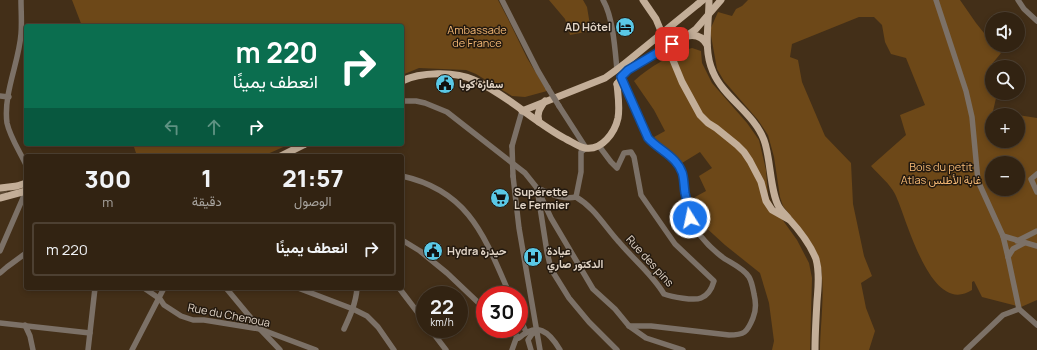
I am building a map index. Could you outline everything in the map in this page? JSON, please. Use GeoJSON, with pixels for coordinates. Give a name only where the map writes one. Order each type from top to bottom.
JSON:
{"type":"FeatureCollection","features":[{"type":"Feature","properties":{"kind":"main road"},"geometry":{"type":"LineString","coordinates":[[643,0],[656,19],[682,82],[700,115],[744,152],[761,182],[766,201],[772,210],[790,220]]}},
{"type":"Feature","properties":{"kind":"main road"},"geometry":{"type":"LineString","coordinates":[[709,0],[707,44],[713,72],[719,83],[754,122],[764,138],[769,156],[775,197],[779,207],[811,248],[816,261],[818,278],[815,350]]}},
{"type":"Feature","properties":{"kind":"main road"},"geometry":{"type":"LineString","coordinates":[[525,112],[545,101],[605,78],[684,37],[696,29],[721,0]]}},
{"type":"Feature","properties":{"kind":"main road"},"geometry":{"type":"LineString","coordinates":[[404,80],[414,76],[428,74],[465,77],[489,88],[559,135],[586,148],[599,146],[607,140],[617,122],[617,84],[621,77],[622,68],[700,2],[709,14]]}},
{"type":"Feature","properties":{"kind":"main road"},"geometry":{"type":"LineString","coordinates":[[684,37],[694,35],[698,36],[707,44]]}},
{"type":"Feature","properties":{"kind":"main road"},"geometry":{"type":"LineString","coordinates":[[605,78],[617,84]]}},
{"type":"Feature","properties":{"kind":"main road"},"geometry":{"type":"LineString","coordinates":[[509,101],[522,104],[545,101]]}},
{"type":"Feature","properties":{"kind":"main road"},"geometry":{"type":"LineString","coordinates":[[539,122],[539,110],[545,101]]}},
{"type":"Feature","properties":{"kind":"main road"},"geometry":{"type":"LineString","coordinates":[[285,154],[301,146]]}},
{"type":"Feature","properties":{"kind":"main road"},"geometry":{"type":"LineString","coordinates":[[24,184],[2,188],[3,198],[24,192]]}},
{"type":"Feature","properties":{"kind":"street"},"geometry":{"type":"LineString","coordinates":[[21,0],[21,34],[9,97],[7,124],[24,161]]}},
{"type":"Feature","properties":{"kind":"street"},"geometry":{"type":"LineString","coordinates":[[502,0],[548,88],[586,148],[582,152],[581,172],[576,198]]}},
{"type":"Feature","properties":{"kind":"street"},"geometry":{"type":"LineString","coordinates":[[603,0],[610,16],[615,55],[622,68]]}},
{"type":"Feature","properties":{"kind":"street"},"geometry":{"type":"LineString","coordinates":[[936,0],[966,91],[972,117],[978,181],[1003,236],[1019,309],[1037,325]]}},
{"type":"Feature","properties":{"kind":"street"},"geometry":{"type":"LineString","coordinates":[[1018,0],[1037,21]]}},
{"type":"Feature","properties":{"kind":"street"},"geometry":{"type":"LineString","coordinates":[[621,77],[648,138],[674,160],[682,171],[690,218],[698,233],[709,245],[742,269],[749,276],[755,300],[754,316],[750,327],[746,332],[740,335],[717,334],[651,326],[629,326]]}},
{"type":"Feature","properties":{"kind":"street"},"geometry":{"type":"LineString","coordinates":[[0,96],[9,97]]}},
{"type":"Feature","properties":{"kind":"street"},"geometry":{"type":"LineString","coordinates":[[404,101],[425,103],[447,112],[525,173],[537,188],[551,218],[594,290],[615,309],[629,326],[646,338],[683,350]]}},
{"type":"Feature","properties":{"kind":"street"},"geometry":{"type":"LineString","coordinates":[[525,112],[516,129],[512,146],[513,176],[519,228],[540,350]]}},
{"type":"Feature","properties":{"kind":"street","name":"Rue des pins"},"geometry":{"type":"LineString","coordinates":[[537,188],[569,199],[576,198],[586,204],[597,215],[619,243],[657,283],[664,294],[674,298],[700,298],[711,291],[714,281],[675,244],[641,195],[634,156],[631,152],[624,153],[617,168],[599,146]]}},
{"type":"Feature","properties":{"kind":"street"},"geometry":{"type":"LineString","coordinates":[[1037,174],[1031,179],[1037,192]]}},
{"type":"Feature","properties":{"kind":"street"},"geometry":{"type":"LineString","coordinates":[[404,177],[429,184],[448,195],[465,209],[479,228],[506,286]]}},
{"type":"Feature","properties":{"kind":"street"},"geometry":{"type":"LineString","coordinates":[[537,188],[546,252],[551,269],[569,298],[589,322],[617,350]]}},
{"type":"Feature","properties":{"kind":"street"},"geometry":{"type":"LineString","coordinates":[[0,251],[24,196]]}},
{"type":"Feature","properties":{"kind":"street"},"geometry":{"type":"LineString","coordinates":[[1017,241],[1037,231]]}},
{"type":"Feature","properties":{"kind":"street"},"geometry":{"type":"LineString","coordinates":[[1003,236],[1037,246]]}},
{"type":"Feature","properties":{"kind":"street"},"geometry":{"type":"LineString","coordinates":[[404,241],[420,251],[436,264],[476,301]]}},
{"type":"Feature","properties":{"kind":"street"},"geometry":{"type":"LineString","coordinates":[[1008,256],[1017,246],[1025,243]]}},
{"type":"Feature","properties":{"kind":"street"},"geometry":{"type":"LineString","coordinates":[[0,273],[24,254]]}},
{"type":"Feature","properties":{"kind":"street"},"geometry":{"type":"LineString","coordinates":[[88,350],[95,290]]}},
{"type":"Feature","properties":{"kind":"street","name":"Rue du Chenoua"},"geometry":{"type":"LineString","coordinates":[[147,290],[160,299],[164,305],[182,316],[193,320],[204,320],[260,329],[316,350]]}},
{"type":"Feature","properties":{"kind":"street"},"geometry":{"type":"LineString","coordinates":[[132,350],[160,299],[163,290]]}},
{"type":"Feature","properties":{"kind":"street"},"geometry":{"type":"LineString","coordinates":[[228,290],[260,329],[280,350]]}},
{"type":"Feature","properties":{"kind":"street"},"geometry":{"type":"LineString","coordinates":[[303,290],[353,309],[372,320],[394,350]]}},
{"type":"Feature","properties":{"kind":"street"},"geometry":{"type":"LineString","coordinates":[[344,329],[353,309],[357,296],[357,290]]}},
{"type":"Feature","properties":{"kind":"street"},"geometry":{"type":"LineString","coordinates":[[401,290],[416,310]]}},
{"type":"Feature","properties":{"kind":"street"},"geometry":{"type":"LineString","coordinates":[[966,350],[1003,315],[1019,309]]}},
{"type":"Feature","properties":{"kind":"street"},"geometry":{"type":"LineString","coordinates":[[0,323],[90,332]]}},
{"type":"Feature","properties":{"kind":"street"},"geometry":{"type":"LineString","coordinates":[[25,325],[30,336],[33,350]]}},
{"type":"Feature","properties":{"kind":"street"},"geometry":{"type":"LineString","coordinates":[[531,350],[530,340],[536,330]]}},
{"type":"Feature","properties":{"kind":"street"},"geometry":{"type":"LineString","coordinates":[[528,332],[536,330],[548,334],[560,350]]}},
{"type":"Feature","properties":{"kind":"street"},"geometry":{"type":"LineString","coordinates":[[437,338],[446,350]]}},
{"type":"Feature","properties":{"kind":"street"},"geometry":{"type":"LineString","coordinates":[[512,350],[516,338]]}},
{"type":"Feature","properties":{"kind":"street"},"geometry":{"type":"LineString","coordinates":[[530,340],[532,345],[535,345],[538,343],[538,340]]}},
{"type":"Feature","properties":{"kind":"green space","name":"Ambassade de France"},"geometry":{"type":"Polygon","coordinates":[[[72,0],[498,0],[527,58],[547,91],[525,97],[512,96],[476,74],[466,70],[419,68],[404,74],[404,24],[81,24],[72,0]]]}},
{"type":"Feature","properties":{"kind":"green space"},"geometry":{"type":"Polygon","coordinates":[[[549,0],[583,0],[587,7],[591,31],[570,35],[565,19],[549,0]]]}},
{"type":"Feature","properties":{"kind":"green space","name":"Bois du petit Atlas غابة الأطلس"},"geometry":{"type":"Polygon","coordinates":[[[748,0],[960,0],[985,34],[985,52],[1001,53],[995,60],[985,60],[985,100],[995,100],[994,108],[985,108],[985,148],[1025,148],[1025,116],[1037,118],[1037,300],[1021,307],[982,297],[974,281],[972,282],[972,290],[957,295],[944,290],[932,278],[922,261],[893,190],[871,166],[906,135],[900,115],[925,105],[906,58],[891,54],[885,42],[882,25],[874,17],[859,17],[792,44],[790,57],[798,60],[802,82],[825,136],[851,163],[853,204],[864,256],[872,276],[861,283],[866,308],[875,331],[869,350],[820,350],[823,290],[821,266],[818,257],[807,238],[783,206],[780,197],[774,157],[768,135],[758,120],[724,81],[717,69],[710,30],[718,12],[732,16],[736,9],[748,0]]]}},
{"type":"Feature","properties":{"kind":"green space"},"geometry":{"type":"Polygon","coordinates":[[[692,48],[701,51],[702,63],[712,83],[747,123],[759,140],[766,170],[768,196],[774,208],[797,240],[809,263],[812,278],[810,350],[772,350],[774,341],[769,303],[760,273],[702,224],[709,219],[695,197],[706,191],[699,176],[712,168],[700,152],[682,163],[662,148],[654,137],[665,131],[654,110],[634,81],[662,61],[677,53],[692,48]]]}},
{"type":"Feature","properties":{"kind":"green space"},"geometry":{"type":"Polygon","coordinates":[[[134,146],[286,146],[268,154],[136,154],[134,146]]]}},
{"type":"Feature","properties":{"kind":"tunnel"},"geometry":{"type":"LineString","coordinates":[[0,193],[24,187]]}},
{"type":"Feature","properties":{"kind":"place","name":"AD Hôtel"},"geometry":{"type":"Point","coordinates":[625,27]}},
{"type":"Feature","properties":{"kind":"place","name":"سفارة كوبا"},"geometry":{"type":"Point","coordinates":[445,84]}},
{"type":"Feature","properties":{"kind":"place","name":"Supérette Le Fermier"},"geometry":{"type":"Point","coordinates":[500,198]}},
{"type":"Feature","properties":{"kind":"place","name":"Hydra حيدرة"},"geometry":{"type":"Point","coordinates":[433,251]}},
{"type":"Feature","properties":{"kind":"place","name":"عيادة الدكتور صاري"},"geometry":{"type":"Point","coordinates":[533,257]}},
{"type":"Feature","properties":{"kind":"route"},"geometry":{"type":"LineString","coordinates":[[672,44],[628,70],[621,77],[648,138],[674,160],[682,171],[690,218]]}}]}
